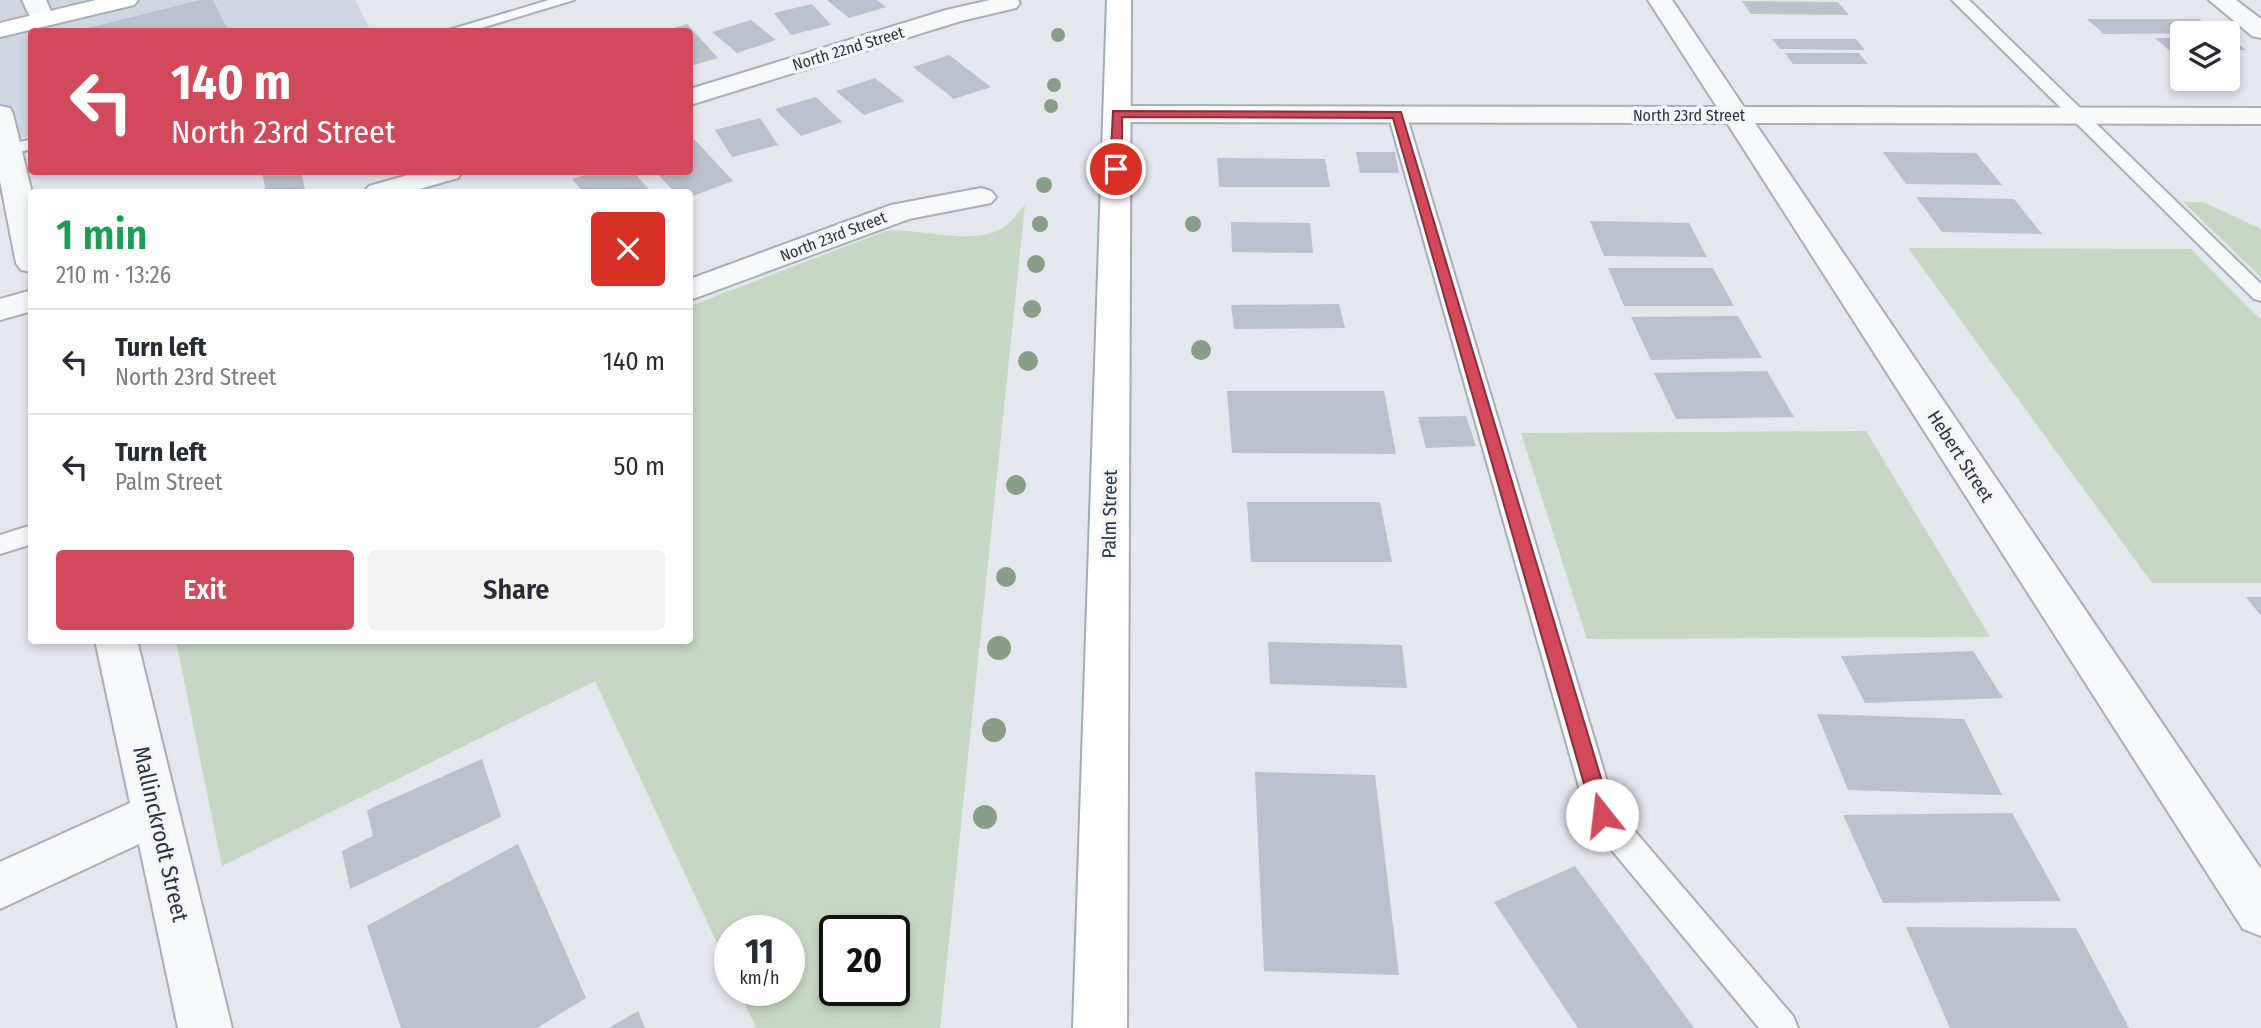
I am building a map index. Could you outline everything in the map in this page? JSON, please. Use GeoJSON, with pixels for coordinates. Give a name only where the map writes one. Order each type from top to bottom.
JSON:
{"type":"FeatureCollection","features":[{"type":"Feature","properties":{"kind":"main road"},"geometry":{"type":"LineString","coordinates":[[0,30],[39,10],[126,0]]}},
{"type":"Feature","properties":{"kind":"main road","name":"Palm Street"},"geometry":{"type":"LineString","coordinates":[[1100,1028],[1119,0]]}},
{"type":"Feature","properties":{"kind":"street","name":"Hebert Street"},"geometry":{"type":"LineString","coordinates":[[1660,0],[2261,912]]}},
{"type":"Feature","properties":{"kind":"street"},"geometry":{"type":"LineString","coordinates":[[2221,0],[2261,31]]}},
{"type":"Feature","properties":{"kind":"street","name":"North 22nd Street"},"geometry":{"type":"LineString","coordinates":[[693,96],[965,12],[1008,3]]}},
{"type":"Feature","properties":{"kind":"street"},"geometry":{"type":"LineString","coordinates":[[0,114],[13,149],[28,239]]}},
{"type":"Feature","properties":{"kind":"street","name":"North 23rd Street"},"geometry":{"type":"LineString","coordinates":[[1117,114],[2261,116]]}},
{"type":"Feature","properties":{"kind":"street"},"geometry":{"type":"LineString","coordinates":[[389,189],[438,175]]}},
{"type":"Feature","properties":{"kind":"street","name":"North 23rd Street"},"geometry":{"type":"LineString","coordinates":[[693,289],[902,211],[981,198]]}},
{"type":"Feature","properties":{"kind":"street"},"geometry":{"type":"LineString","coordinates":[[0,310],[28,301]]}},
{"type":"Feature","properties":{"kind":"street","name":"Mallinckrodt Street"},"geometry":{"type":"LineString","coordinates":[[117,644],[205,1028]]}},
{"type":"Feature","properties":{"kind":"street"},"geometry":{"type":"LineString","coordinates":[[0,886],[157,813]]}},
{"type":"Feature","properties":{"kind":"lane"},"geometry":{"type":"LineString","coordinates":[[464,28],[566,0]]}},
{"type":"Feature","properties":{"kind":"lane"},"geometry":{"type":"LineString","coordinates":[[1960,0],[2261,295]]}},
{"type":"Feature","properties":{"kind":"lane"},"geometry":{"type":"LineString","coordinates":[[1397,114],[1602,815],[1781,1028]]}},
{"type":"Feature","properties":{"kind":"lane"},"geometry":{"type":"LineString","coordinates":[[0,545],[28,535]]}},
{"type":"Feature","properties":{"kind":"shaded area"},"geometry":{"type":"Polygon","coordinates":[[[0,0],[355,0],[369,28],[28,28],[28,136],[0,143],[0,0]]]}},
{"type":"Feature","properties":{"kind":"green space"},"geometry":{"type":"Polygon","coordinates":[[[2183,202],[2203,202],[2261,229],[2261,277],[2183,202]]]}},
{"type":"Feature","properties":{"kind":"green space"},"geometry":{"type":"Polygon","coordinates":[[[1025,205],[940,1028],[756,1028],[746,1006],[805,1006],[805,915],[714,915],[714,937],[595,681],[222,866],[177,644],[693,644],[693,305],[886,231],[964,236],[994,232],[1007,225],[1025,205]]]}},
{"type":"Feature","properties":{"kind":"green space"},"geometry":{"type":"Polygon","coordinates":[[[1908,248],[2191,249],[2261,320],[2261,583],[2152,583],[1908,248]]]}},
{"type":"Feature","properties":{"kind":"green space"},"geometry":{"type":"Polygon","coordinates":[[[1866,431],[1990,637],[1587,639],[1521,433],[1866,431]]]}},
{"type":"Feature","properties":{"kind":"building"},"geometry":{"type":"Polygon","coordinates":[[[200,0],[213,0],[227,28],[88,28],[200,0]]]}},
{"type":"Feature","properties":{"kind":"building"},"geometry":{"type":"Polygon","coordinates":[[[827,0],[877,0],[886,7],[849,18],[827,0]]]}},
{"type":"Feature","properties":{"kind":"building"},"geometry":{"type":"Polygon","coordinates":[[[1742,1],[1838,2],[1849,15],[1751,14],[1742,1]]]}},
{"type":"Feature","properties":{"kind":"building"},"geometry":{"type":"Polygon","coordinates":[[[812,4],[831,25],[791,35],[774,13],[812,4]]]}},
{"type":"Feature","properties":{"kind":"building"},"geometry":{"type":"Polygon","coordinates":[[[2087,19],[2202,21],[2170,21],[2170,33],[2104,34],[2087,19]]]}},
{"type":"Feature","properties":{"kind":"building"},"geometry":{"type":"Polygon","coordinates":[[[751,20],[776,40],[737,53],[712,32],[751,20]]]}},
{"type":"Feature","properties":{"kind":"building"},"geometry":{"type":"Polygon","coordinates":[[[687,24],[691,28],[674,28],[687,24]]]}},
{"type":"Feature","properties":{"kind":"building"},"geometry":{"type":"Polygon","coordinates":[[[693,31],[718,58],[693,65],[693,31]]]}},
{"type":"Feature","properties":{"kind":"building"},"geometry":{"type":"Polygon","coordinates":[[[2155,38],[2170,38],[2170,51],[2155,38]]]}},
{"type":"Feature","properties":{"kind":"building"},"geometry":{"type":"Polygon","coordinates":[[[1772,39],[1856,39],[1865,50],[1780,49],[1772,39]]]}},
{"type":"Feature","properties":{"kind":"building"},"geometry":{"type":"Polygon","coordinates":[[[1785,53],[1859,53],[1868,64],[1793,64],[1785,53]]]}},
{"type":"Feature","properties":{"kind":"building"},"geometry":{"type":"Polygon","coordinates":[[[949,55],[991,87],[954,99],[913,67],[949,55]]]}},
{"type":"Feature","properties":{"kind":"building"},"geometry":{"type":"Polygon","coordinates":[[[875,78],[904,101],[864,115],[836,91],[875,78]]]}},
{"type":"Feature","properties":{"kind":"building"},"geometry":{"type":"Polygon","coordinates":[[[816,97],[842,122],[801,136],[775,109],[816,97]]]}},
{"type":"Feature","properties":{"kind":"building"},"geometry":{"type":"Polygon","coordinates":[[[760,118],[778,145],[732,157],[715,130],[760,118]]]}},
{"type":"Feature","properties":{"kind":"building"},"geometry":{"type":"Polygon","coordinates":[[[693,140],[733,181],[693,196],[693,189],[671,189],[659,175],[693,175],[693,140]]]}},
{"type":"Feature","properties":{"kind":"building"},"geometry":{"type":"Polygon","coordinates":[[[1356,152],[1395,152],[1399,173],[1360,173],[1356,152]]]}},
{"type":"Feature","properties":{"kind":"building"},"geometry":{"type":"Polygon","coordinates":[[[1883,152],[1976,153],[2002,185],[1906,184],[1883,152]]]}},
{"type":"Feature","properties":{"kind":"building"},"geometry":{"type":"Polygon","coordinates":[[[1217,158],[1325,159],[1330,187],[1219,187],[1217,158]]]}},
{"type":"Feature","properties":{"kind":"building"},"geometry":{"type":"Polygon","coordinates":[[[263,175],[302,175],[305,189],[265,189],[263,175]]]}},
{"type":"Feature","properties":{"kind":"building"},"geometry":{"type":"Polygon","coordinates":[[[585,175],[637,175],[648,189],[580,189],[572,179],[585,175]]]}},
{"type":"Feature","properties":{"kind":"building"},"geometry":{"type":"Polygon","coordinates":[[[1916,197],[2014,199],[2042,234],[1942,232],[1916,197]]]}},
{"type":"Feature","properties":{"kind":"building"},"geometry":{"type":"Polygon","coordinates":[[[1590,221],[1689,223],[1707,257],[1604,256],[1590,221]]]}},
{"type":"Feature","properties":{"kind":"building"},"geometry":{"type":"Polygon","coordinates":[[[1231,222],[1310,223],[1313,253],[1232,252],[1231,222]]]}},
{"type":"Feature","properties":{"kind":"building"},"geometry":{"type":"Polygon","coordinates":[[[1608,268],[1713,268],[1734,306],[1624,306],[1608,268]]]}},
{"type":"Feature","properties":{"kind":"building"},"geometry":{"type":"Polygon","coordinates":[[[1339,304],[1345,328],[1234,329],[1231,305],[1339,304]]]}},
{"type":"Feature","properties":{"kind":"building"},"geometry":{"type":"Polygon","coordinates":[[[1738,316],[1762,358],[1651,360],[1631,317],[1738,316]]]}},
{"type":"Feature","properties":{"kind":"building"},"geometry":{"type":"Polygon","coordinates":[[[1767,371],[1794,417],[1676,419],[1654,373],[1767,371]]]}},
{"type":"Feature","properties":{"kind":"building"},"geometry":{"type":"Polygon","coordinates":[[[1227,391],[1384,391],[1396,454],[1232,453],[1227,391]]]}},
{"type":"Feature","properties":{"kind":"building"},"geometry":{"type":"Polygon","coordinates":[[[1466,416],[1476,446],[1426,448],[1418,417],[1466,416]]]}},
{"type":"Feature","properties":{"kind":"building"},"geometry":{"type":"Polygon","coordinates":[[[1247,502],[1380,502],[1392,562],[1251,562],[1247,502]]]}},
{"type":"Feature","properties":{"kind":"building"},"geometry":{"type":"Polygon","coordinates":[[[2246,597],[2261,597],[2261,616],[2246,597]]]}},
{"type":"Feature","properties":{"kind":"building"},"geometry":{"type":"Polygon","coordinates":[[[1268,642],[1402,645],[1407,688],[1270,684],[1268,642]]]}},
{"type":"Feature","properties":{"kind":"building"},"geometry":{"type":"Polygon","coordinates":[[[1973,651],[2003,698],[1865,703],[1841,656],[1973,651]]]}},
{"type":"Feature","properties":{"kind":"building"},"geometry":{"type":"Polygon","coordinates":[[[1817,714],[1964,719],[2002,795],[1848,790],[1817,714]]]}},
{"type":"Feature","properties":{"kind":"building"},"geometry":{"type":"Polygon","coordinates":[[[482,759],[501,817],[350,889],[342,851],[373,836],[367,810],[482,759]]]}},
{"type":"Feature","properties":{"kind":"building"},"geometry":{"type":"Polygon","coordinates":[[[1255,772],[1375,775],[1399,975],[1264,971],[1255,772]]]}},
{"type":"Feature","properties":{"kind":"building"},"geometry":{"type":"Polygon","coordinates":[[[2012,813],[2061,901],[1883,903],[1843,815],[2012,813]]]}},
{"type":"Feature","properties":{"kind":"building"},"geometry":{"type":"Polygon","coordinates":[[[518,844],[586,998],[537,1028],[401,1028],[367,926],[518,844]]]}},
{"type":"Feature","properties":{"kind":"building"},"geometry":{"type":"Polygon","coordinates":[[[1575,866],[1694,1028],[1578,1028],[1494,902],[1575,866]]]}},
{"type":"Feature","properties":{"kind":"building"},"geometry":{"type":"Polygon","coordinates":[[[1906,927],[2076,928],[2129,1028],[1950,1028],[1906,927]]]}},
{"type":"Feature","properties":{"kind":"building"},"geometry":{"type":"Polygon","coordinates":[[[638,1011],[645,1028],[609,1028],[638,1011]]]}},
{"type":"Feature","properties":{"kind":"route"},"geometry":{"type":"LineString","coordinates":[[1116,169],[1117,114],[1397,114],[1602,815]]}}]}
